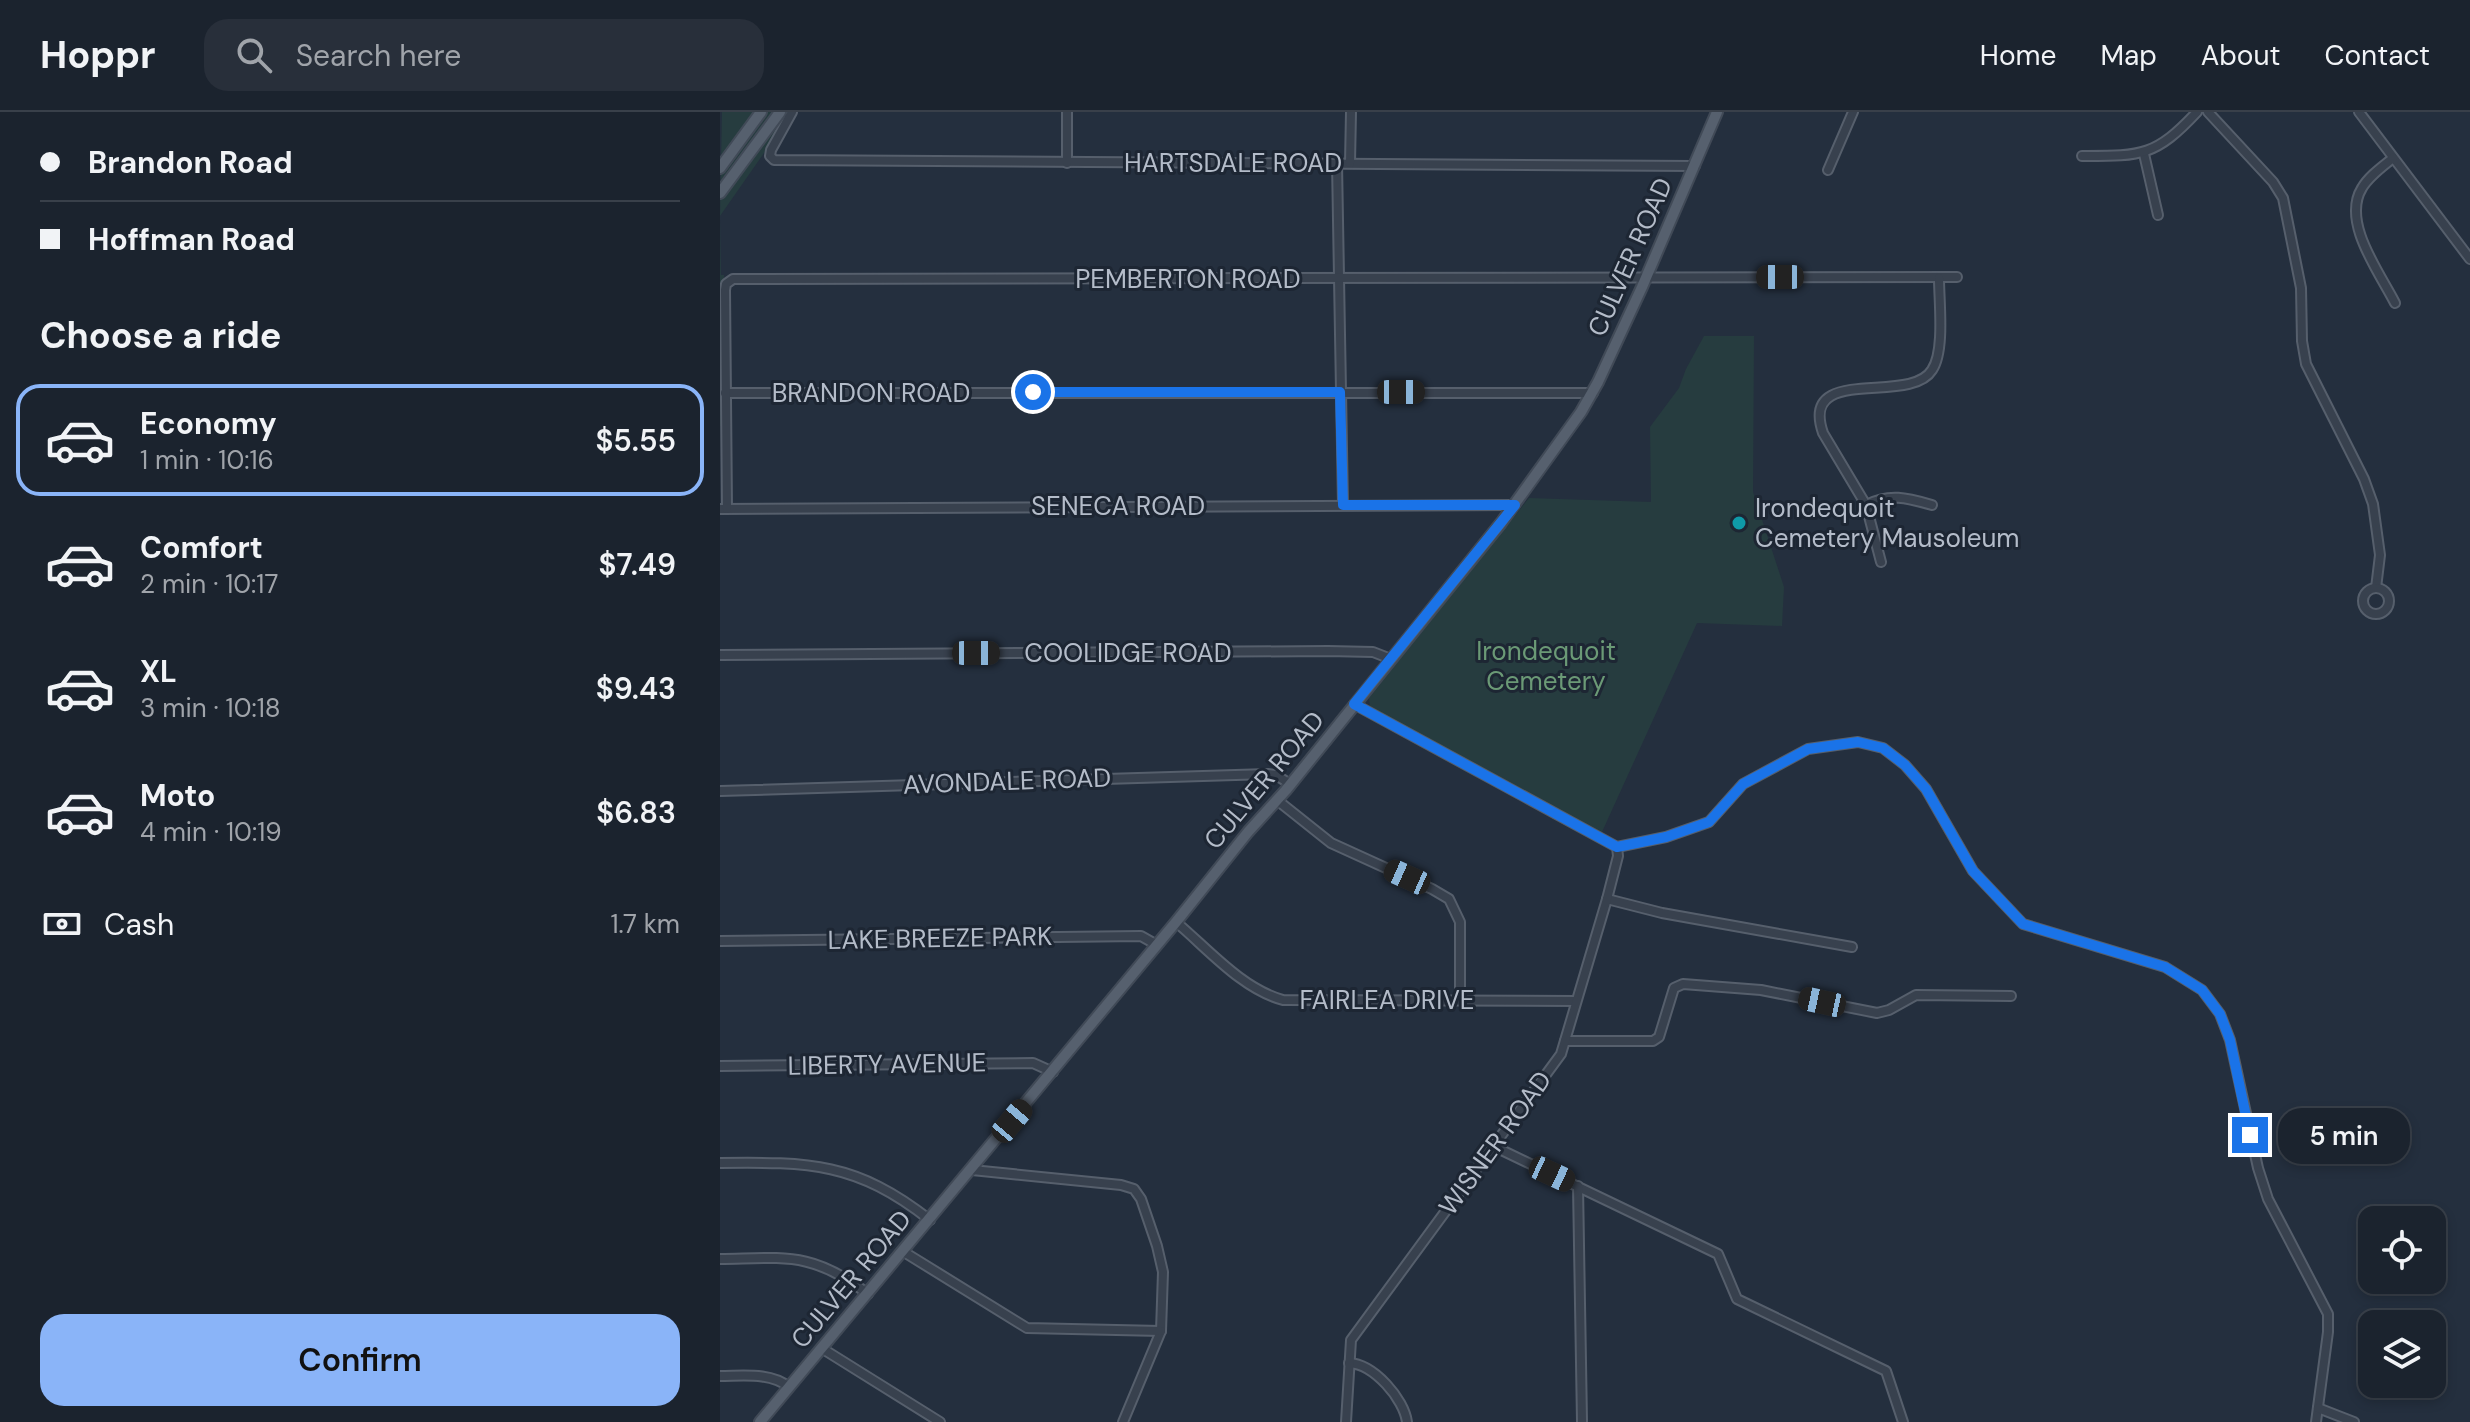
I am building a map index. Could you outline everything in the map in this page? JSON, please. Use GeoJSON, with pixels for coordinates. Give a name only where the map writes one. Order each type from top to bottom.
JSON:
{"type":"FeatureCollection","features":[{"type":"Feature","properties":{"kind":"main road"},"geometry":{"type":"LineString","coordinates":[[720,168],[761,112]]}},
{"type":"Feature","properties":{"kind":"main road"},"geometry":{"type":"LineString","coordinates":[[720,193],[780,112]]}},
{"type":"Feature","properties":{"kind":"main road","name":"CULVER ROAD"},"geometry":{"type":"LineString","coordinates":[[760,1422],[1277,800],[1515,505],[1593,393],[1647,277],[1717,112]]}},
{"type":"Feature","properties":{"kind":"street","name":"HARTSDALE ROAD"},"geometry":{"type":"LineString","coordinates":[[792,112],[771,150],[771,159],[1695,166]]}},
{"type":"Feature","properties":{"kind":"street"},"geometry":{"type":"LineString","coordinates":[[1067,112],[1067,163]]}},
{"type":"Feature","properties":{"kind":"street"},"geometry":{"type":"LineString","coordinates":[[1350,163],[1351,112]]}},
{"type":"Feature","properties":{"kind":"street"},"geometry":{"type":"LineString","coordinates":[[1828,170],[1853,112]]}},
{"type":"Feature","properties":{"kind":"street"},"geometry":{"type":"LineString","coordinates":[[2082,156],[2144,154],[2175,135],[2197,112]]}},
{"type":"Feature","properties":{"kind":"street"},"geometry":{"type":"LineString","coordinates":[[2208,112],[2273,182],[2283,198],[2301,288],[2302,341],[2306,364],[2364,479],[2373,504],[2380,555],[2376,588]]}},
{"type":"Feature","properties":{"kind":"street"},"geometry":{"type":"LineString","coordinates":[[2359,112],[2470,259]]}},
{"type":"Feature","properties":{"kind":"street"},"geometry":{"type":"LineString","coordinates":[[2144,154],[2158,215]]}},
{"type":"Feature","properties":{"kind":"street"},"geometry":{"type":"LineString","coordinates":[[2393,158],[2361,189],[2355,214],[2359,232],[2395,303]]}},
{"type":"Feature","properties":{"kind":"street"},"geometry":{"type":"LineString","coordinates":[[1337,163],[1343,505]]}},
{"type":"Feature","properties":{"kind":"street","name":"PEMBERTON ROAD"},"geometry":{"type":"LineString","coordinates":[[725,393],[725,290],[729,280],[1957,277]]}},
{"type":"Feature","properties":{"kind":"street"},"geometry":{"type":"LineString","coordinates":[[1881,562],[1866,505],[1823,433],[1819,416],[1823,404],[1831,395],[1844,390],[1908,386],[1921,382],[1930,374],[1939,352],[1939,278]]}},
{"type":"Feature","properties":{"kind":"street"},"geometry":{"type":"LineString","coordinates":[[723,509],[725,393]]}},
{"type":"Feature","properties":{"kind":"street","name":"BRANDON ROAD"},"geometry":{"type":"LineString","coordinates":[[725,393],[1593,393]]}},
{"type":"Feature","properties":{"kind":"street"},"geometry":{"type":"LineString","coordinates":[[1866,505],[1897,496],[1932,505]]}},
{"type":"Feature","properties":{"kind":"street","name":"SENECA ROAD"},"geometry":{"type":"LineString","coordinates":[[723,509],[1515,505]]}},
{"type":"Feature","properties":{"kind":"street","name":"COOLIDGE ROAD"},"geometry":{"type":"LineString","coordinates":[[720,655],[1343,651],[1373,652],[1391,659]]}},
{"type":"Feature","properties":{"kind":"street"},"geometry":{"type":"LineString","coordinates":[[1354,704],[1617,847],[1666,837],[1709,822],[1743,784],[1808,749],[1858,742],[1883,748],[1905,765],[1926,789],[1973,871],[2023,924],[2165,967],[2202,990],[2220,1014],[2230,1040],[2255,1157],[2268,1199],[2328,1314],[2316,1422]]}},
{"type":"Feature","properties":{"kind":"street","name":"AVONDALE ROAD"},"geometry":{"type":"LineString","coordinates":[[720,791],[1268,774],[1276,775],[1290,784]]}},
{"type":"Feature","properties":{"kind":"street"},"geometry":{"type":"LineString","coordinates":[[1277,800],[1331,843],[1449,899],[1460,922],[1460,1000]]}},
{"type":"Feature","properties":{"kind":"street","name":"WISNER ROAD"},"geometry":{"type":"LineString","coordinates":[[1346,1422],[1351,1340],[1561,1054],[1607,899],[1618,856],[1617,847]]}},
{"type":"Feature","properties":{"kind":"street"},"geometry":{"type":"LineString","coordinates":[[1607,899],[1662,913],[1852,947]]}},
{"type":"Feature","properties":{"kind":"street","name":"FAIRLEA DRIVE"},"geometry":{"type":"LineString","coordinates":[[1176,922],[1248,983],[1272,997],[1290,1000],[1576,1001]]}},
{"type":"Feature","properties":{"kind":"street","name":"LAKE BREEZE PARK"},"geometry":{"type":"LineString","coordinates":[[720,941],[1141,936],[1157,945]]}},
{"type":"Feature","properties":{"kind":"street"},"geometry":{"type":"LineString","coordinates":[[1565,1041],[1653,1041],[1659,1037],[1674,988],[1683,984],[1749,988],[1877,1013],[1916,995],[2011,996]]}},
{"type":"Feature","properties":{"kind":"street","name":"LIBERTY AVENUE"},"geometry":{"type":"LineString","coordinates":[[720,1066],[1033,1063],[1053,1072]]}},
{"type":"Feature","properties":{"kind":"street"},"geometry":{"type":"LineString","coordinates":[[1493,1146],[1718,1254],[1737,1299],[1886,1371],[1903,1422]]}},
{"type":"Feature","properties":{"kind":"street"},"geometry":{"type":"LineString","coordinates":[[720,1163],[797,1163],[834,1168],[882,1187],[930,1220]]}},
{"type":"Feature","properties":{"kind":"street"},"geometry":{"type":"LineString","coordinates":[[972,1170],[1121,1185],[1134,1189],[1141,1199],[1163,1272],[1161,1331],[1123,1422]]}},
{"type":"Feature","properties":{"kind":"street"},"geometry":{"type":"LineString","coordinates":[[1578,1186],[1582,1421]]}},
{"type":"Feature","properties":{"kind":"street"},"geometry":{"type":"LineString","coordinates":[[904,1252],[1027,1328],[1161,1331]]}},
{"type":"Feature","properties":{"kind":"street"},"geometry":{"type":"LineString","coordinates":[[720,1259],[792,1258],[810,1261],[842,1275],[868,1294]]}},
{"type":"Feature","properties":{"kind":"street"},"geometry":{"type":"LineString","coordinates":[[823,1349],[940,1422]]}},
{"type":"Feature","properties":{"kind":"street"},"geometry":{"type":"LineString","coordinates":[[1349,1363],[1358,1363],[1376,1375],[1403,1406],[1407,1422]]}},
{"type":"Feature","properties":{"kind":"street"},"geometry":{"type":"LineString","coordinates":[[720,1376],[767,1377],[789,1387]]}},
{"type":"Feature","properties":{"kind":"street"},"geometry":{"type":"LineString","coordinates":[[2318,1408],[2354,1422]]}},
{"type":"Feature","properties":{"kind":"green space"},"geometry":{"type":"Polygon","coordinates":[[[722,112],[789,112],[720,216],[722,112]]]}},
{"type":"Feature","properties":{"kind":"green space"},"geometry":{"type":"Polygon","coordinates":[[[720,220],[721,275],[724,275],[723,426],[720,426],[720,220]]]}},
{"type":"Feature","properties":{"kind":"green space","name":"Irondequoit Cemetery"},"geometry":{"type":"Polygon","coordinates":[[[1704,336],[1754,336],[1753,492],[1784,587],[1782,626],[1697,623],[1602,832],[1376,710],[1370,706],[1369,698],[1529,498],[1651,502],[1650,427],[1679,388],[1704,336]]]}},
{"type":"Feature","properties":{"kind":"place","name":"Irondequoit Cemetery Mausoleum"},"geometry":{"type":"Point","coordinates":[1739,523]}},
{"type":"Feature","properties":{"kind":"route"},"geometry":{"type":"LineString","coordinates":[[1033,392],[1340,392],[1343,505],[1515,505],[1354,704],[1617,847],[1666,837],[1709,822],[1743,784],[1808,749],[1858,742],[1883,748],[1905,765],[1926,789],[1973,871],[2023,924],[2165,967],[2202,990],[2220,1014],[2230,1040],[2250,1135]]}}]}
